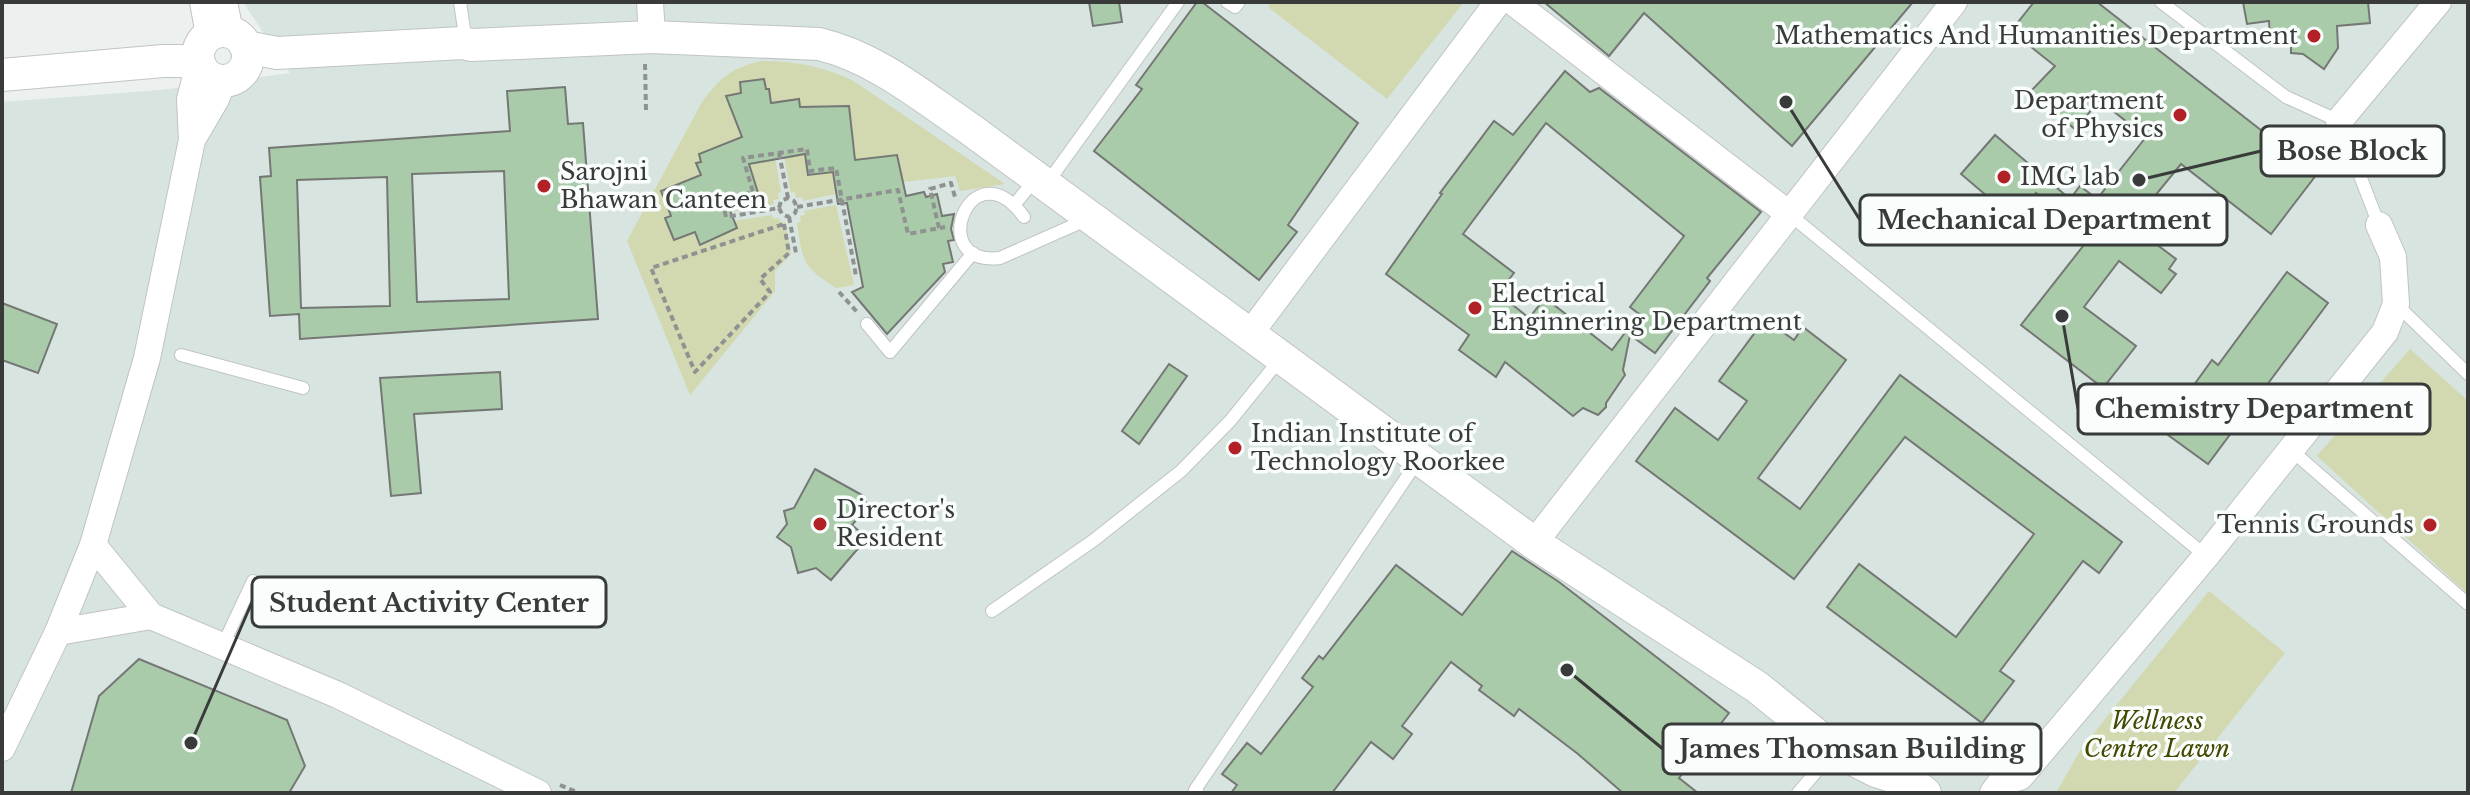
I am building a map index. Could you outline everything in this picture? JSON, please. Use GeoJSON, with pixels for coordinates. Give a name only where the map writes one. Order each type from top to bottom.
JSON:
{"type":"FeatureCollection","features":[{"type":"Feature","properties":{"kind":"street"},"geometry":{"type":"LineString","coordinates":[[2,748],[58,632],[93,545],[147,358],[192,140],[216,99],[228,47],[203,2]]}},
{"type":"Feature","properties":{"kind":"street"},"geometry":{"type":"LineString","coordinates":[[648,47],[650,2]]}},
{"type":"Feature","properties":{"kind":"street"},"geometry":{"type":"LineString","coordinates":[[1249,335],[1498,2]]}},
{"type":"Feature","properties":{"kind":"street"},"geometry":{"type":"LineString","coordinates":[[1513,2],[1789,214]]}},
{"type":"Feature","properties":{"kind":"street"},"geometry":{"type":"LineString","coordinates":[[1534,543],[1954,2]]}},
{"type":"Feature","properties":{"kind":"street"},"geometry":{"type":"LineString","coordinates":[[2339,121],[2432,4]]}},
{"type":"Feature","properties":{"kind":"street"},"geometry":{"type":"LineString","coordinates":[[2,75],[181,61],[228,47],[463,43],[648,47],[819,44],[838,48],[894,78],[1041,181],[1534,543],[1757,687],[1835,750],[1882,782],[1911,782],[1925,793]]}},
{"type":"Feature","properties":{"kind":"street"},"geometry":{"type":"LineString","coordinates":[[1993,793],[2001,782],[2022,785],[2385,332],[2396,304],[2393,257],[2379,225]]}},
{"type":"Feature","properties":{"kind":"street"},"geometry":{"type":"LineString","coordinates":[[93,545],[151,616],[338,695],[538,793]]}},
{"type":"Feature","properties":{"kind":"street"},"geometry":{"type":"LineString","coordinates":[[58,632],[151,616]]}},
{"type":"Feature","properties":{"kind":"lane"},"geometry":{"type":"LineString","coordinates":[[460,2],[463,43]]}},
{"type":"Feature","properties":{"kind":"lane"},"geometry":{"type":"LineString","coordinates":[[1015,204],[1041,181],[1178,2]]}},
{"type":"Feature","properties":{"kind":"lane"},"geometry":{"type":"LineString","coordinates":[[1227,2],[1235,7],[1239,2]]}},
{"type":"Feature","properties":{"kind":"lane"},"geometry":{"type":"LineString","coordinates":[[2161,2],[2286,97],[2339,121],[2379,225]]}},
{"type":"Feature","properties":{"kind":"lane"},"geometry":{"type":"LineString","coordinates":[[1024,217],[1015,204],[1003,196],[991,193],[981,195],[971,200],[963,211],[959,224],[961,236],[973,253],[990,259],[1000,258],[1090,218]]}},
{"type":"Feature","properties":{"kind":"lane"},"geometry":{"type":"LineString","coordinates":[[1789,214],[2206,556]]}},
{"type":"Feature","properties":{"kind":"lane"},"geometry":{"type":"LineString","coordinates":[[867,324],[890,352],[973,253]]}},
{"type":"Feature","properties":{"kind":"lane"},"geometry":{"type":"LineString","coordinates":[[2396,304],[2468,374]]}},
{"type":"Feature","properties":{"kind":"lane"},"geometry":{"type":"LineString","coordinates":[[181,355],[303,388]]}},
{"type":"Feature","properties":{"kind":"lane"},"geometry":{"type":"LineString","coordinates":[[992,611],[1094,540],[1181,471],[1230,421],[1281,358]]}},
{"type":"Feature","properties":{"kind":"lane"},"geometry":{"type":"LineString","coordinates":[[2291,450],[2468,604]]}},
{"type":"Feature","properties":{"kind":"lane"},"geometry":{"type":"LineString","coordinates":[[1193,792],[1419,459]]}},
{"type":"Feature","properties":{"kind":"lane"},"geometry":{"type":"LineString","coordinates":[[222,647],[253,581]]}},
{"type":"Feature","properties":{"kind":"lane"},"geometry":{"type":"LineString","coordinates":[[1798,793],[1835,750]]}},
{"type":"Feature","properties":{"kind":"path"},"geometry":{"type":"LineString","coordinates":[[646,110],[648,47]]}},
{"type":"Feature","properties":{"kind":"path"},"geometry":{"type":"LineString","coordinates":[[779,208],[726,217],[722,200],[753,192],[743,158],[807,149],[810,171],[836,168],[856,276]]}},
{"type":"Feature","properties":{"kind":"path"},"geometry":{"type":"LineString","coordinates":[[779,153],[788,198]]}},
{"type":"Feature","properties":{"kind":"path"},"geometry":{"type":"LineString","coordinates":[[939,228],[930,189],[951,183],[956,199]]}},
{"type":"Feature","properties":{"kind":"path"},"geometry":{"type":"LineString","coordinates":[[797,207],[898,190],[908,234],[959,224]]}},
{"type":"Feature","properties":{"kind":"path"},"geometry":{"type":"LineString","coordinates":[[788,198],[797,207],[789,217],[782,214],[779,208],[781,201],[788,198]]}},
{"type":"Feature","properties":{"kind":"path"},"geometry":{"type":"LineString","coordinates":[[789,217],[796,253]]}},
{"type":"Feature","properties":{"kind":"path"},"geometry":{"type":"LineString","coordinates":[[784,224],[785,228],[789,253],[760,279],[770,292],[695,372],[651,268],[784,224]]}},
{"type":"Feature","properties":{"kind":"path"},"geometry":{"type":"LineString","coordinates":[[785,228],[791,228]]}},
{"type":"Feature","properties":{"kind":"path"},"geometry":{"type":"LineString","coordinates":[[839,292],[867,324]]}},
{"type":"Feature","properties":{"kind":"shaded area","name":"Indian Institute of Technology Roorkee"},"geometry":{"type":"Polygon","coordinates":[[[243,2],[2468,2],[2468,793],[2,793],[2,102],[161,90],[290,73],[243,2]]]}},
{"type":"Feature","properties":{"kind":"green space"},"geometry":{"type":"Polygon","coordinates":[[[1272,2],[1464,2],[1387,99],[1268,7],[1272,2]]]}},
{"type":"Feature","properties":{"kind":"green space"},"geometry":{"type":"Polygon","coordinates":[[[761,61],[808,65],[852,80],[1005,184],[960,191],[955,176],[903,182],[897,155],[855,160],[848,106],[800,107],[798,99],[771,102],[764,79],[740,82],[741,93],[726,97],[736,123],[743,123],[765,149],[726,143],[700,153],[701,162],[696,164],[701,177],[661,191],[666,204],[679,199],[683,211],[666,218],[674,239],[696,232],[701,244],[737,228],[734,221],[772,215],[773,219],[779,218],[781,223],[785,222],[791,254],[775,271],[775,291],[690,395],[627,241],[702,102],[727,75],[761,61]]]}},
{"type":"Feature","properties":{"kind":"green space"},"geometry":{"type":"Polygon","coordinates":[[[805,154],[809,175],[833,172],[836,194],[803,201],[802,197],[796,198],[795,192],[791,193],[784,157],[805,154]]]}},
{"type":"Feature","properties":{"kind":"green space"},"geometry":{"type":"Polygon","coordinates":[[[775,158],[781,192],[778,193],[779,199],[773,200],[774,204],[731,212],[727,203],[759,196],[748,162],[775,158]]]}},
{"type":"Feature","properties":{"kind":"green space"},"geometry":{"type":"Polygon","coordinates":[[[836,205],[854,285],[836,288],[816,274],[806,262],[797,223],[801,222],[800,216],[805,215],[804,211],[836,205]]]}},
{"type":"Feature","properties":{"kind":"green space","name":"Tennis Grounds"},"geometry":{"type":"Polygon","coordinates":[[[2410,349],[2468,401],[2468,594],[2317,456],[2410,349]]]}},
{"type":"Feature","properties":{"kind":"green space","name":"Wellness Centre Lawn"},"geometry":{"type":"Polygon","coordinates":[[[2209,591],[2285,653],[2174,793],[2056,793],[2081,749],[2209,591]]]}},
{"type":"Feature","properties":{"kind":"building"},"geometry":{"type":"Polygon","coordinates":[[[1089,2],[1119,2],[1122,22],[1093,26],[1089,2]]]}},
{"type":"Feature","properties":{"kind":"building"},"geometry":{"type":"Polygon","coordinates":[[[1197,2],[1202,2],[1358,123],[1288,225],[1297,232],[1259,280],[1094,151],[1142,89],[1136,85],[1197,2]]]}},
{"type":"Feature","properties":{"kind":"building"},"geometry":{"type":"Polygon","coordinates":[[[1544,2],[1913,2],[1792,146],[1644,13],[1609,56],[1544,2]]]}},
{"type":"Feature","properties":{"kind":"building"},"geometry":{"type":"Polygon","coordinates":[[[2034,2],[2097,2],[2317,174],[2271,234],[2181,164],[2131,225],[2176,259],[2169,269],[2176,274],[2161,293],[2119,261],[2084,307],[2136,346],[2103,388],[2021,325],[2091,236],[2036,193],[2014,219],[1961,174],[1995,135],[2070,199],[2080,186],[2097,199],[2146,137],[2099,100],[2076,130],[2030,92],[2055,66],[2011,31],[2034,2]]]}},
{"type":"Feature","properties":{"kind":"building","name":"Mathematics And Humanities Department"},"geometry":{"type":"Polygon","coordinates":[[[2243,2],[2368,2],[2370,23],[2337,26],[2338,48],[2324,69],[2303,54],[2291,53],[2291,35],[2270,38],[2269,21],[2247,24],[2243,2]]]}},
{"type":"Feature","properties":{"kind":"building"},"geometry":{"type":"Polygon","coordinates":[[[1565,71],[1590,92],[1599,88],[1761,212],[1707,278],[1710,281],[1655,353],[1630,335],[1623,370],[1625,375],[1598,415],[1583,408],[1573,416],[1505,362],[1496,377],[1459,350],[1469,335],[1386,274],[1440,193],[1494,121],[1513,135],[1565,71]],[[1546,123],[1463,234],[1514,273],[1498,293],[1529,318],[1545,298],[1612,350],[1639,314],[1630,307],[1684,236],[1546,123]]]}},
{"type":"Feature","properties":{"kind":"building"},"geometry":{"type":"Polygon","coordinates":[[[764,79],[771,103],[799,99],[800,107],[849,106],[855,160],[897,155],[906,196],[924,192],[926,197],[937,194],[942,216],[954,214],[951,229],[954,240],[948,241],[953,262],[943,264],[945,272],[887,334],[852,292],[863,287],[847,203],[838,204],[833,172],[808,175],[805,154],[749,164],[759,196],[727,203],[737,228],[700,245],[695,232],[674,240],[665,218],[671,216],[661,191],[701,175],[696,163],[701,162],[699,154],[742,137],[726,96],[741,93],[740,82],[764,79]]]}},
{"type":"Feature","properties":{"kind":"building"},"geometry":{"type":"Polygon","coordinates":[[[565,87],[568,124],[583,123],[598,319],[300,339],[299,314],[270,316],[260,177],[271,176],[269,148],[510,131],[507,91],[565,87]],[[504,171],[412,174],[417,302],[509,299],[504,171]],[[387,177],[297,180],[301,308],[390,306],[387,177]]]}},
{"type":"Feature","properties":{"kind":"building"},"geometry":{"type":"Polygon","coordinates":[[[2287,272],[2328,303],[2208,464],[2168,435],[2184,412],[2178,407],[2212,360],[2218,365],[2287,272]]]}},
{"type":"Feature","properties":{"kind":"building"},"geometry":{"type":"Polygon","coordinates":[[[2,303],[57,324],[38,373],[2,360],[2,303]]]}},
{"type":"Feature","properties":{"kind":"building"},"geometry":{"type":"Polygon","coordinates":[[[1765,319],[1794,340],[1803,327],[1846,360],[1758,478],[1800,509],[1900,375],[2122,542],[2099,573],[2083,561],[2000,671],[2014,681],[1982,723],[1827,607],[1859,564],[1956,637],[2034,534],[1905,437],[1794,579],[1636,461],[1675,408],[1718,440],[1747,401],[1719,381],[1765,319]]]}},
{"type":"Feature","properties":{"kind":"building"},"geometry":{"type":"Polygon","coordinates":[[[1169,364],[1187,376],[1139,444],[1122,431],[1169,364]]]}},
{"type":"Feature","properties":{"kind":"building"},"geometry":{"type":"Polygon","coordinates":[[[500,372],[502,409],[414,414],[421,493],[391,496],[380,378],[500,372]]]}},
{"type":"Feature","properties":{"kind":"building","name":"Director's Resident"},"geometry":{"type":"Polygon","coordinates":[[[815,469],[862,495],[868,506],[852,525],[867,538],[831,580],[816,568],[798,573],[791,547],[777,537],[787,524],[784,511],[794,508],[815,469]]]}},
{"type":"Feature","properties":{"kind":"building"},"geometry":{"type":"Polygon","coordinates":[[[1512,551],[1559,582],[1729,713],[1679,778],[1698,793],[1623,793],[1519,709],[1514,716],[1479,690],[1482,686],[1451,662],[1402,726],[1412,734],[1393,759],[1371,742],[1332,793],[1231,793],[1237,785],[1222,774],[1247,743],[1261,754],[1313,687],[1302,678],[1319,656],[1323,659],[1396,565],[1462,615],[1512,551]]]}},
{"type":"Feature","properties":{"kind":"building"},"geometry":{"type":"Polygon","coordinates":[[[139,659],[287,720],[305,766],[289,793],[71,793],[99,696],[139,659]]]}},
{"type":"Feature","properties":{"kind":"place","name":"Mathematics And Humanities Department"},"geometry":{"type":"Point","coordinates":[2314,36]}},
{"type":"Feature","properties":{"kind":"place","name":"Mechanical Department"},"geometry":{"type":"Point","coordinates":[1786,102]}},
{"type":"Feature","properties":{"kind":"place","name":"Department of Physics"},"geometry":{"type":"Point","coordinates":[2180,115]}},
{"type":"Feature","properties":{"kind":"place","name":"IMG lab"},"geometry":{"type":"Point","coordinates":[2004,177]}},
{"type":"Feature","properties":{"kind":"place","name":"Bose Block"},"geometry":{"type":"Point","coordinates":[2139,180]}},
{"type":"Feature","properties":{"kind":"place","name":"Sarojni Bhawan Canteen"},"geometry":{"type":"Point","coordinates":[544,186]}},
{"type":"Feature","properties":{"kind":"place","name":"Electrical Enginnering Department"},"geometry":{"type":"Point","coordinates":[1475,308]}},
{"type":"Feature","properties":{"kind":"place","name":"Chemistry Department"},"geometry":{"type":"Point","coordinates":[2062,316]}},
{"type":"Feature","properties":{"kind":"place","name":"Indian Institute of Technology Roorkee"},"geometry":{"type":"Point","coordinates":[1235,448]}},
{"type":"Feature","properties":{"kind":"place","name":"Director's Resident"},"geometry":{"type":"Point","coordinates":[820,524]}},
{"type":"Feature","properties":{"kind":"place","name":"Tennis Grounds"},"geometry":{"type":"Point","coordinates":[2430,525]}},
{"type":"Feature","properties":{"kind":"place","name":"James Thomsan Building"},"geometry":{"type":"Point","coordinates":[1567,670]}},
{"type":"Feature","properties":{"kind":"place","name":"Student Activity Center"},"geometry":{"type":"Point","coordinates":[191,743]}}]}
